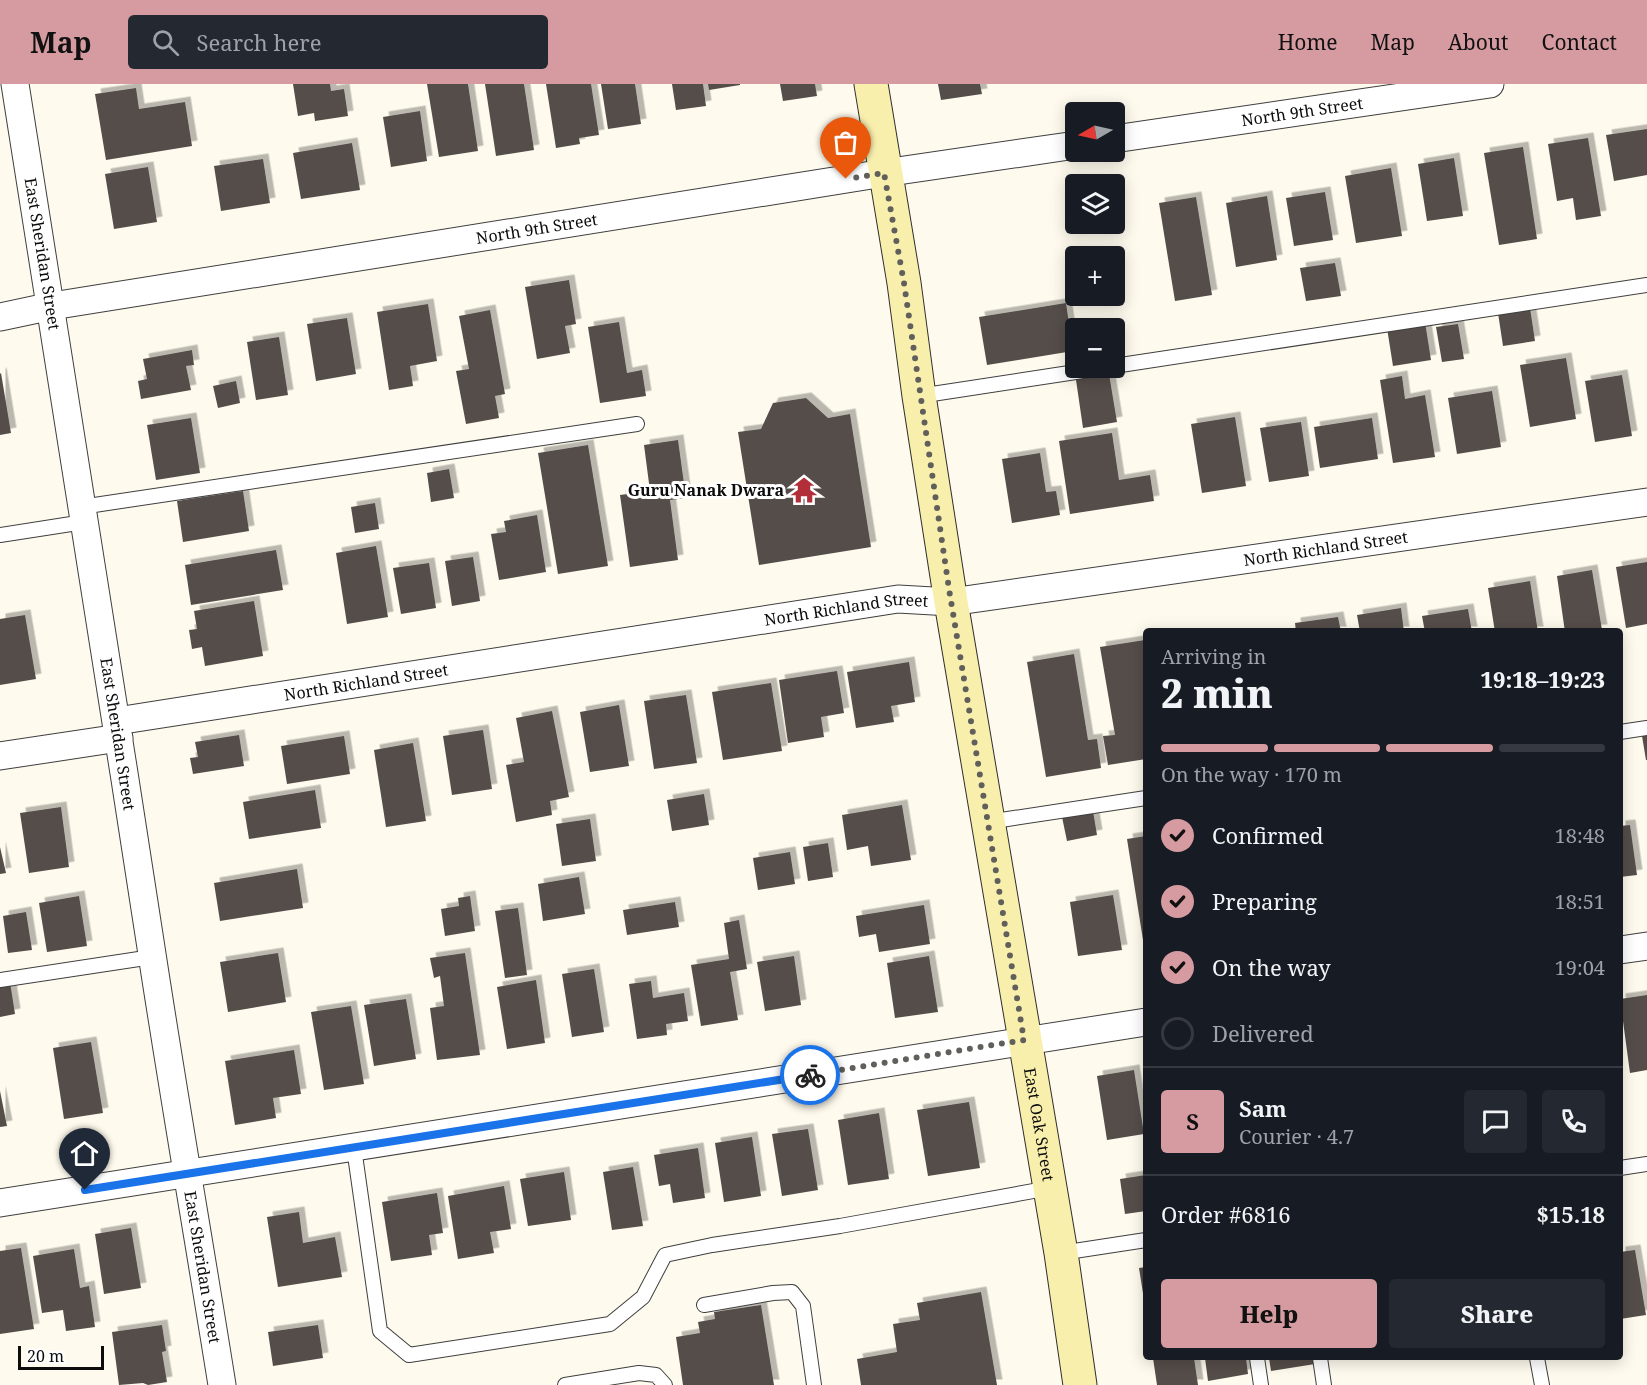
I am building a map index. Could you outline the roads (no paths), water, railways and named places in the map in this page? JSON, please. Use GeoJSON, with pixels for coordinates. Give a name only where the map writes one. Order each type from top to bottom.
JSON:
{"type":"FeatureCollection","features":[{"type":"Feature","properties":{"kind":"street","name":"East Sheridan Street"},"geometry":{"type":"LineString","coordinates":[[15,84],[52,306],[152,957],[222,1385]]}},
{"type":"Feature","properties":{"kind":"street","name":"East Oak Street"},"geometry":{"type":"LineString","coordinates":[[870,84],[904,283],[951,602],[1061,1253],[1080,1385]]}},
{"type":"Feature","properties":{"kind":"street","name":"North 9th Street"},"geometry":{"type":"LineString","coordinates":[[1125,137],[1490,84]]}},
{"type":"Feature","properties":{"kind":"street","name":"North 9th Street"},"geometry":{"type":"LineString","coordinates":[[0,317],[52,306],[884,173],[1065,147]]}},
{"type":"Feature","properties":{"kind":"street","name":"North Richland Street"},"geometry":{"type":"LineString","coordinates":[[0,756],[118,729],[898,599],[951,602],[1647,502]]}},
{"type":"Feature","properties":{"kind":"street"},"geometry":{"type":"LineString","coordinates":[[1623,950],[1647,946]]}},
{"type":"Feature","properties":{"kind":"street"},"geometry":{"type":"LineString","coordinates":[[0,1203],[1143,1022]]}},
{"type":"Feature","properties":{"kind":"lane"},"geometry":{"type":"LineString","coordinates":[[0,85],[10,84]]}},
{"type":"Feature","properties":{"kind":"lane"},"geometry":{"type":"LineString","coordinates":[[1125,364],[1647,285]]}},
{"type":"Feature","properties":{"kind":"lane"},"geometry":{"type":"LineString","coordinates":[[919,396],[1065,373]]}},
{"type":"Feature","properties":{"kind":"lane"},"geometry":{"type":"LineString","coordinates":[[0,535],[83,515],[637,424]]}},
{"type":"Feature","properties":{"kind":"lane"},"geometry":{"type":"LineString","coordinates":[[1623,732],[1647,728]]}},
{"type":"Feature","properties":{"kind":"lane"},"geometry":{"type":"LineString","coordinates":[[988,822],[1143,798]]}},
{"type":"Feature","properties":{"kind":"lane"},"geometry":{"type":"LineString","coordinates":[[0,980],[152,957]]}},
{"type":"Feature","properties":{"kind":"lane"},"geometry":{"type":"LineString","coordinates":[[354,1148],[380,1330],[409,1355],[610,1324],[643,1297],[665,1255],[1050,1188]]}},
{"type":"Feature","properties":{"kind":"lane"},"geometry":{"type":"LineString","coordinates":[[1623,1168],[1647,1164]]}},
{"type":"Feature","properties":{"kind":"lane"},"geometry":{"type":"LineString","coordinates":[[1061,1253],[1143,1240]]}},
{"type":"Feature","properties":{"kind":"lane"},"geometry":{"type":"LineString","coordinates":[[704,1305],[792,1292],[803,1306],[814,1385]]}},
{"type":"Feature","properties":{"kind":"lane"},"geometry":{"type":"LineString","coordinates":[[1257,1360],[1261,1385]]}},
{"type":"Feature","properties":{"kind":"lane"},"geometry":{"type":"LineString","coordinates":[[1320,1360],[1324,1385]]}},
{"type":"Feature","properties":{"kind":"lane"},"geometry":{"type":"LineString","coordinates":[[1538,1360],[1542,1385]]}},
{"type":"Feature","properties":{"kind":"lane"},"geometry":{"type":"LineString","coordinates":[[565,1385],[639,1372],[656,1375],[665,1385]]}},
{"type":"Feature","properties":{"kind":"place","name":"Guru Nanak Dwara"},"geometry":{"type":"Point","coordinates":[804,490]}}]}
